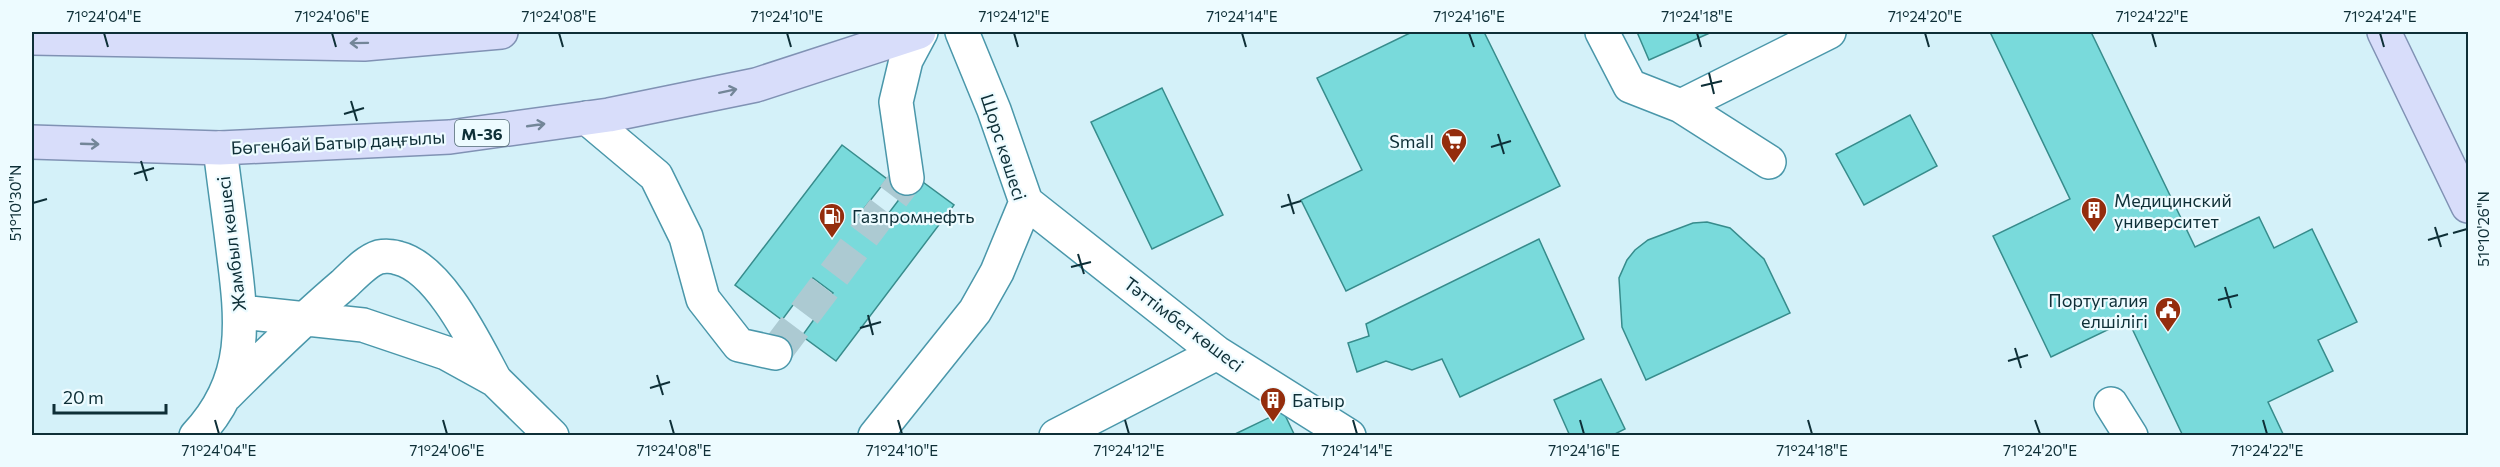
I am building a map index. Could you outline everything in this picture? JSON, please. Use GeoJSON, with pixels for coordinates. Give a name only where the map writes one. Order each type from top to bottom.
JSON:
{"type":"FeatureCollection","features":[{"type":"Feature","properties":{"kind":"main road"},"geometry":{"type":"LineString","coordinates":[[32,38],[364,44],[501,32]]}},
{"type":"Feature","properties":{"kind":"main road","name":"Бөгенбай Батыр даңғылы"},"geometry":{"type":"LineString","coordinates":[[32,142],[220,148],[450,137],[587,118],[756,85],[920,32]]}},
{"type":"Feature","properties":{"kind":"main road"},"geometry":{"type":"LineString","coordinates":[[2384,32],[2469,206]]}},
{"type":"Feature","properties":{"kind":"street"},"geometry":{"type":"LineString","coordinates":[[907,178],[896,102],[906,60],[920,32]]}},
{"type":"Feature","properties":{"kind":"street","name":"Щорс көшесі"},"geometry":{"type":"LineString","coordinates":[[874,435],[975,311],[997,272],[1026,202],[994,110],[962,32]]}},
{"type":"Feature","properties":{"kind":"street"},"geometry":{"type":"LineString","coordinates":[[1602,32],[1630,86],[1681,106],[1769,162]]}},
{"type":"Feature","properties":{"kind":"street"},"geometry":{"type":"LineString","coordinates":[[1681,106],[1829,32]]}},
{"type":"Feature","properties":{"kind":"street"},"geometry":{"type":"LineString","coordinates":[[587,118],[656,176],[687,237],[703,299],[739,345],[775,353]]}},
{"type":"Feature","properties":{"kind":"street","name":"Жамбыл көшесі"},"geometry":{"type":"LineString","coordinates":[[196,435],[226,394],[237,361],[241,312],[220,148]]}},
{"type":"Feature","properties":{"kind":"street","name":"Тәттімбет көшесі"},"geometry":{"type":"LineString","coordinates":[[1026,202],[1217,353],[1349,435]]}},
{"type":"Feature","properties":{"kind":"street"},"geometry":{"type":"LineString","coordinates":[[226,394],[304,319],[365,265],[379,258],[396,257],[410,263],[432,280],[462,320],[495,380]]}},
{"type":"Feature","properties":{"kind":"street"},"geometry":{"type":"LineString","coordinates":[[241,312],[363,325],[446,353],[495,380],[552,435]]}},
{"type":"Feature","properties":{"kind":"street"},"geometry":{"type":"LineString","coordinates":[[1056,435],[1217,353]]}},
{"type":"Feature","properties":{"kind":"street"},"geometry":{"type":"LineString","coordinates":[[2111,404],[2131,435]]}},
{"type":"Feature","properties":{"kind":"building"},"geometry":{"type":"Polygon","coordinates":[[[1412,32],[1484,32],[1560,186],[1346,291],[1301,200],[1362,170],[1317,78],[1412,32]]]}},
{"type":"Feature","properties":{"kind":"building"},"geometry":{"type":"Polygon","coordinates":[[[1637,32],[1712,32],[1649,60],[1637,32]]]}},
{"type":"Feature","properties":{"kind":"building","name":"Медицинский университет"},"geometry":{"type":"Polygon","coordinates":[[[1990,32],[2091,32],[2195,247],[2259,217],[2274,248],[2312,229],[2357,322],[2318,340],[2333,371],[2268,402],[2284,436],[2183,436],[2128,320],[2051,357],[1993,236],[2070,199],[1990,32]]]}},
{"type":"Feature","properties":{"kind":"building"},"geometry":{"type":"Polygon","coordinates":[[[1162,88],[1223,215],[1152,249],[1091,122],[1162,88]]]}},
{"type":"Feature","properties":{"kind":"building"},"geometry":{"type":"Polygon","coordinates":[[[1910,115],[1937,166],[1864,205],[1836,154],[1910,115]]]}},
{"type":"Feature","properties":{"kind":"building"},"geometry":{"type":"Polygon","coordinates":[[[842,145],[887,179],[855,220],[873,234],[916,177],[954,205],[836,361],[802,336],[833,293],[813,278],[782,320],[735,285],[842,145]]]}},
{"type":"Feature","properties":{"kind":"building"},"geometry":{"type":"Polygon","coordinates":[[[1707,222],[1730,228],[1764,259],[1790,313],[1646,380],[1622,327],[1619,278],[1627,260],[1648,240],[1693,223],[1707,222]]]}},
{"type":"Feature","properties":{"kind":"building"},"geometry":{"type":"Polygon","coordinates":[[[1539,239],[1584,339],[1460,397],[1442,359],[1412,370],[1386,361],[1357,372],[1348,343],[1369,336],[1366,324],[1539,239]]]}},
{"type":"Feature","properties":{"kind":"building"},"geometry":{"type":"Polygon","coordinates":[[[1601,379],[1625,429],[1611,436],[1570,436],[1554,400],[1601,379]]]}},
{"type":"Feature","properties":{"kind":"building","name":"Батыр"},"geometry":{"type":"Polygon","coordinates":[[[1283,411],[1295,436],[1231,436],[1283,411]]]}},
{"type":"Feature","properties":{"kind":"tunnel"},"geometry":{"type":"LineString","coordinates":[[775,353],[907,178]]}},
{"type":"Feature","properties":{"kind":"place","name":"Small"},"geometry":{"type":"Point","coordinates":[1454,164]}},
{"type":"Feature","properties":{"kind":"place","name":"Медицинский университет"},"geometry":{"type":"Point","coordinates":[2094,233]}},
{"type":"Feature","properties":{"kind":"place","name":"Газпромнефть"},"geometry":{"type":"Point","coordinates":[832,239]}},
{"type":"Feature","properties":{"kind":"place","name":"Португалия елшілігі"},"geometry":{"type":"Point","coordinates":[2168,333]}},
{"type":"Feature","properties":{"kind":"place","name":"Батыр"},"geometry":{"type":"Point","coordinates":[1273,423]}}]}
